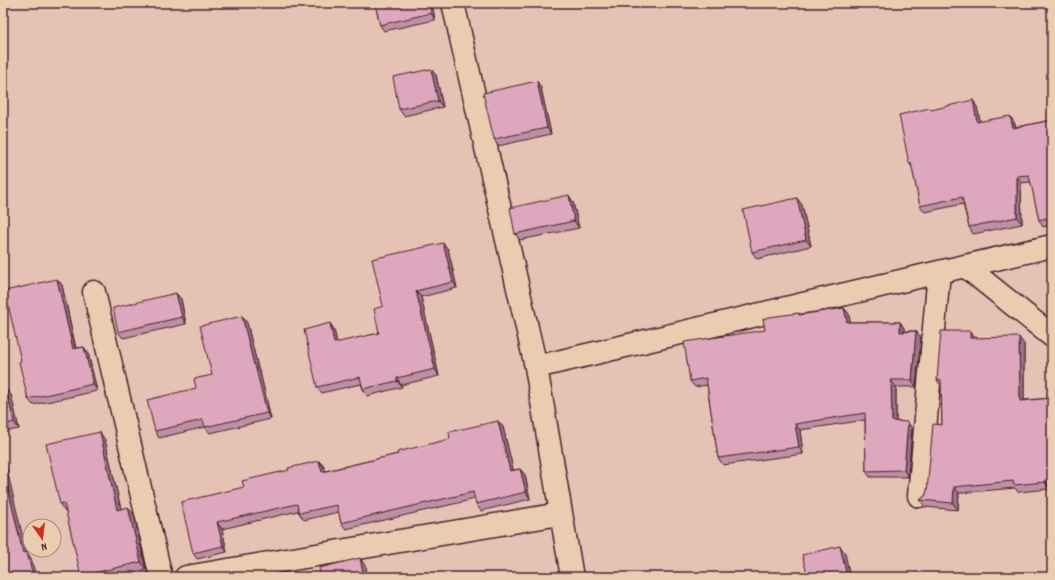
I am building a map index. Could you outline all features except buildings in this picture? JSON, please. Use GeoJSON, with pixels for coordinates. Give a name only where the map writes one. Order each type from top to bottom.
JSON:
{"type":"FeatureCollection","features":[{"type":"Feature","properties":{"kind":"street"},"geometry":{"type":"LineString","coordinates":[[453,3],[536,367],[572,577]]}},
{"type":"Feature","properties":{"kind":"street"},"geometry":{"type":"LineString","coordinates":[[536,367],[1052,246]]}},
{"type":"Feature","properties":{"kind":"street"},"geometry":{"type":"LineString","coordinates":[[965,266],[1052,336]]}},
{"type":"Feature","properties":{"kind":"street"},"geometry":{"type":"LineString","coordinates":[[919,496],[939,272]]}},
{"type":"Feature","properties":{"kind":"street"},"geometry":{"type":"LineString","coordinates":[[94,292],[161,577]]}},
{"type":"Feature","properties":{"kind":"street"},"geometry":{"type":"LineString","coordinates":[[186,577],[560,514]]}}]}
